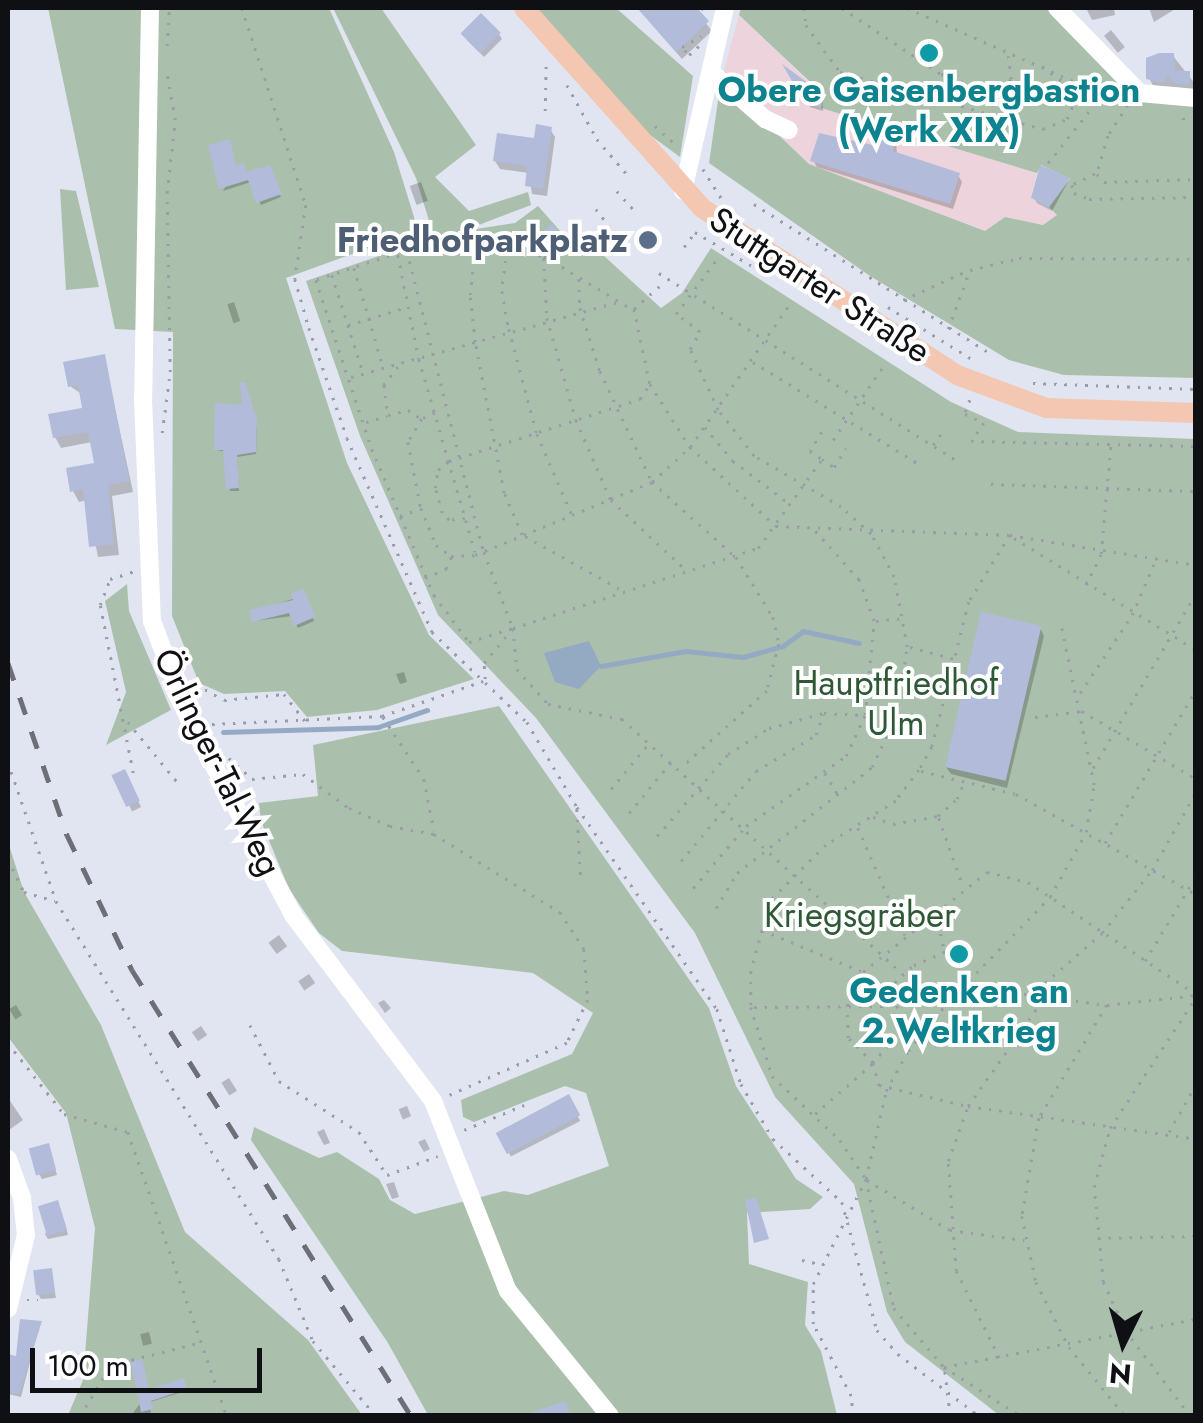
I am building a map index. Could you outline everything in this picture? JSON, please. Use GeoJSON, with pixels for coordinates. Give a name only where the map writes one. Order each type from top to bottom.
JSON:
{"type":"FeatureCollection","features":[{"type":"Feature","properties":{"kind":"main road","name":"Stuttgarter Straße"},"geometry":{"type":"LineString","coordinates":[[524,8],[684,191],[976,386],[1062,411],[1196,413]]}},
{"type":"Feature","properties":{"kind":"street","name":"Örlinger-Tal-Weg"},"geometry":{"type":"LineString","coordinates":[[150,8],[146,567],[152,621],[189,718],[292,915],[433,1101],[508,1291],[610,1416]]}},
{"type":"Feature","properties":{"kind":"street"},"geometry":{"type":"LineString","coordinates":[[684,191],[725,8]]}},
{"type":"Feature","properties":{"kind":"street"},"geometry":{"type":"LineString","coordinates":[[1057,8],[1140,94],[1196,98]]}},
{"type":"Feature","properties":{"kind":"street"},"geometry":{"type":"LineString","coordinates":[[711,72],[765,120],[789,130]]}},
{"type":"Feature","properties":{"kind":"street"},"geometry":{"type":"LineString","coordinates":[[8,1159],[22,1198],[26,1235],[8,1309]]}},
{"type":"Feature","properties":{"kind":"path"},"geometry":{"type":"LineString","coordinates":[[167,55],[169,8]]}},
{"type":"Feature","properties":{"kind":"path"},"geometry":{"type":"LineString","coordinates":[[242,8],[306,205],[295,278],[348,438],[432,632],[527,722],[577,807],[717,1008],[741,1084],[774,1139],[849,1214],[877,1330],[979,1416]]}},
{"type":"Feature","properties":{"kind":"path"},"geometry":{"type":"LineString","coordinates":[[804,8],[806,24],[840,72],[1043,129],[1066,119],[1077,105],[1071,83],[1033,62]]}},
{"type":"Feature","properties":{"kind":"path"},"geometry":{"type":"LineString","coordinates":[[842,8],[941,74],[978,88],[1001,88],[1011,78],[1008,54]]}},
{"type":"Feature","properties":{"kind":"path"},"geometry":{"type":"LineString","coordinates":[[907,8],[1008,54],[1080,78],[1128,105],[1108,136],[1096,174],[1072,185],[1074,193],[1089,199],[1196,197]]}},
{"type":"Feature","properties":{"kind":"path"},"geometry":{"type":"LineString","coordinates":[[682,47],[706,26]]}},
{"type":"Feature","properties":{"kind":"path"},"geometry":{"type":"LineString","coordinates":[[536,46],[555,68]]}},
{"type":"Feature","properties":{"kind":"path"},"geometry":{"type":"LineString","coordinates":[[545,111],[546,58]]}},
{"type":"Feature","properties":{"kind":"path"},"geometry":{"type":"LineString","coordinates":[[162,446],[170,372],[168,194],[174,120],[166,70]]}},
{"type":"Feature","properties":{"kind":"path"},"geometry":{"type":"LineString","coordinates":[[563,78],[596,138],[631,178]]}},
{"type":"Feature","properties":{"kind":"path"},"geometry":{"type":"LineString","coordinates":[[1071,83],[1080,78]]}},
{"type":"Feature","properties":{"kind":"path"},"geometry":{"type":"LineString","coordinates":[[1048,163],[1106,90]]}},
{"type":"Feature","properties":{"kind":"path"},"geometry":{"type":"LineString","coordinates":[[1182,119],[1196,119]]}},
{"type":"Feature","properties":{"kind":"path"},"geometry":{"type":"LineString","coordinates":[[692,159],[727,203]]}},
{"type":"Feature","properties":{"kind":"path"},"geometry":{"type":"LineString","coordinates":[[1096,174],[1104,182],[1196,180]]}},
{"type":"Feature","properties":{"kind":"path"},"geometry":{"type":"LineString","coordinates":[[617,191],[633,209]]}},
{"type":"Feature","properties":{"kind":"path"},"geometry":{"type":"LineString","coordinates":[[754,204],[901,301],[993,355]]}},
{"type":"Feature","properties":{"kind":"path"},"geometry":{"type":"LineString","coordinates":[[596,209],[614,230]]}},
{"type":"Feature","properties":{"kind":"path"},"geometry":{"type":"LineString","coordinates":[[684,247],[695,232],[757,268]]}},
{"type":"Feature","properties":{"kind":"path"},"geometry":{"type":"LineString","coordinates":[[484,248],[478,236],[460,234],[316,280],[363,422],[425,578],[469,642],[620,589],[758,548],[822,459]]}},
{"type":"Feature","properties":{"kind":"path"},"geometry":{"type":"LineString","coordinates":[[484,248],[508,248],[544,256],[634,310]]}},
{"type":"Feature","properties":{"kind":"path"},"geometry":{"type":"LineString","coordinates":[[484,248],[471,268],[476,342],[504,493],[522,536],[620,589]]}},
{"type":"Feature","properties":{"kind":"path"},"geometry":{"type":"LineString","coordinates":[[508,248],[502,291],[509,329],[537,434],[573,516]]}},
{"type":"Feature","properties":{"kind":"path"},"geometry":{"type":"LineString","coordinates":[[406,251],[484,552],[514,628],[516,669],[548,704],[622,720],[650,742],[904,974]]}},
{"type":"Feature","properties":{"kind":"path"},"geometry":{"type":"LineString","coordinates":[[398,254],[420,359],[476,555]]}},
{"type":"Feature","properties":{"kind":"path"},"geometry":{"type":"LineString","coordinates":[[544,256],[546,318],[576,420],[610,500],[686,570]]}},
{"type":"Feature","properties":{"kind":"path"},"geometry":{"type":"LineString","coordinates":[[716,908],[737,873],[840,798],[872,767],[896,716],[907,646],[906,617],[894,577],[871,534],[841,507],[754,456],[718,410],[690,349],[700,332],[676,314],[717,258]]}},
{"type":"Feature","properties":{"kind":"path"},"geometry":{"type":"LineString","coordinates":[[901,301],[970,270],[1019,258],[1196,259]]}},
{"type":"Feature","properties":{"kind":"path"},"geometry":{"type":"LineString","coordinates":[[354,268],[383,367]]}},
{"type":"Feature","properties":{"kind":"path"},"geometry":{"type":"LineString","coordinates":[[948,329],[970,270]]}},
{"type":"Feature","properties":{"kind":"path"},"geometry":{"type":"LineString","coordinates":[[659,274],[954,459]]}},
{"type":"Feature","properties":{"kind":"path"},"geometry":{"type":"LineString","coordinates":[[332,275],[364,373]]}},
{"type":"Feature","properties":{"kind":"path"},"geometry":{"type":"LineString","coordinates":[[580,278],[580,308],[617,407],[652,482],[736,557],[773,617],[779,644],[767,691],[681,768]]}},
{"type":"Feature","properties":{"kind":"path"},"geometry":{"type":"LineString","coordinates":[[634,310],[666,280]]}},
{"type":"Feature","properties":{"kind":"path"},"geometry":{"type":"LineString","coordinates":[[874,298],[982,365]]}},
{"type":"Feature","properties":{"kind":"path"},"geometry":{"type":"LineString","coordinates":[[348,378],[399,366],[580,308],[618,302]]}},
{"type":"Feature","properties":{"kind":"path"},"geometry":{"type":"LineString","coordinates":[[435,414],[422,419],[408,442],[421,508],[436,545],[451,556],[476,555],[652,482],[690,448],[788,305]]}},
{"type":"Feature","properties":{"kind":"path"},"geometry":{"type":"LineString","coordinates":[[348,325],[409,307]]}},
{"type":"Feature","properties":{"kind":"path"},"geometry":{"type":"LineString","coordinates":[[634,310],[650,384],[690,448],[776,526],[871,534],[1010,536],[1101,554],[1196,565]]}},
{"type":"Feature","properties":{"kind":"path"},"geometry":{"type":"LineString","coordinates":[[752,361],[919,464]]}},
{"type":"Feature","properties":{"kind":"path"},"geometry":{"type":"LineString","coordinates":[[388,415],[384,386],[399,366]]}},
{"type":"Feature","properties":{"kind":"path"},"geometry":{"type":"LineString","coordinates":[[834,440],[882,368]]}},
{"type":"Feature","properties":{"kind":"path"},"geometry":{"type":"LineString","coordinates":[[1020,380],[1074,388],[1196,388]]}},
{"type":"Feature","properties":{"kind":"path"},"geometry":{"type":"LineString","coordinates":[[465,519],[449,520],[438,500],[438,470],[449,461],[617,407],[640,398],[650,384]]}},
{"type":"Feature","properties":{"kind":"path"},"geometry":{"type":"LineString","coordinates":[[976,386],[964,414],[984,423],[971,442],[1196,446]]}},
{"type":"Feature","properties":{"kind":"path"},"geometry":{"type":"LineString","coordinates":[[363,422],[408,410],[422,419]]}},
{"type":"Feature","properties":{"kind":"path"},"geometry":{"type":"LineString","coordinates":[[704,428],[733,461],[791,505]]}},
{"type":"Feature","properties":{"kind":"path"},"geometry":{"type":"LineString","coordinates":[[932,446],[944,429]]}},
{"type":"Feature","properties":{"kind":"path"},"geometry":{"type":"LineString","coordinates":[[822,432],[810,451],[834,467],[846,448]]}},
{"type":"Feature","properties":{"kind":"path"},"geometry":{"type":"LineString","coordinates":[[1086,586],[1101,554],[1111,488],[1111,442]]}},
{"type":"Feature","properties":{"kind":"path"},"geometry":{"type":"LineString","coordinates":[[991,484],[1196,491]]}},
{"type":"Feature","properties":{"kind":"path"},"geometry":{"type":"LineString","coordinates":[[458,492],[468,488]]}},
{"type":"Feature","properties":{"kind":"path"},"geometry":{"type":"LineString","coordinates":[[400,516],[421,508]]}},
{"type":"Feature","properties":{"kind":"path"},"geometry":{"type":"LineString","coordinates":[[693,888],[746,826],[846,756],[865,715],[874,622],[860,580],[814,530]]}},
{"type":"Feature","properties":{"kind":"path"},"geometry":{"type":"LineString","coordinates":[[1010,536],[1132,615],[1196,650]]}},
{"type":"Feature","properties":{"kind":"path"},"geometry":{"type":"LineString","coordinates":[[1010,536],[970,602],[956,660],[920,770],[896,801],[794,872],[770,900],[760,929],[751,1007],[772,1076],[814,1115],[866,1179],[950,1230],[1024,1240]]}},
{"type":"Feature","properties":{"kind":"path"},"geometry":{"type":"LineString","coordinates":[[425,578],[446,569],[451,556]]}},
{"type":"Feature","properties":{"kind":"path"},"geometry":{"type":"LineString","coordinates":[[1078,696],[1132,615],[1156,560]]}},
{"type":"Feature","properties":{"kind":"path"},"geometry":{"type":"LineString","coordinates":[[134,773],[127,720],[100,605],[110,579],[146,567]]}},
{"type":"Feature","properties":{"kind":"path"},"geometry":{"type":"LineString","coordinates":[[1092,769],[1174,638],[1196,594]]}},
{"type":"Feature","properties":{"kind":"path"},"geometry":{"type":"LineString","coordinates":[[874,622],[906,617]]}},
{"type":"Feature","properties":{"kind":"path"},"geometry":{"type":"LineString","coordinates":[[853,1416],[852,1396],[814,1324],[813,1284],[866,1179],[886,1091],[908,1050],[947,1003],[1050,897],[1086,832],[1092,769],[1061,626]]}},
{"type":"Feature","properties":{"kind":"path"},"geometry":{"type":"LineString","coordinates":[[484,680],[484,662],[514,628]]}},
{"type":"Feature","properties":{"kind":"path"},"geometry":{"type":"LineString","coordinates":[[907,646],[956,660]]}},
{"type":"Feature","properties":{"kind":"path"},"geometry":{"type":"LineString","coordinates":[[210,734],[205,724],[382,716],[484,680]]}},
{"type":"Feature","properties":{"kind":"path"},"geometry":{"type":"LineString","coordinates":[[192,682],[224,700],[284,694],[306,722]]}},
{"type":"Feature","properties":{"kind":"path"},"geometry":{"type":"LineString","coordinates":[[1105,844],[1196,690]]}},
{"type":"Feature","properties":{"kind":"path"},"geometry":{"type":"LineString","coordinates":[[1035,717],[1082,711],[1196,779]]}},
{"type":"Feature","properties":{"kind":"path"},"geometry":{"type":"LineString","coordinates":[[657,836],[728,754],[769,728],[824,713],[865,715]]}},
{"type":"Feature","properties":{"kind":"path"},"geometry":{"type":"LineString","coordinates":[[681,861],[756,771],[816,735],[824,713]]}},
{"type":"Feature","properties":{"kind":"path"},"geometry":{"type":"LineString","coordinates":[[382,716],[424,780],[434,834]]}},
{"type":"Feature","properties":{"kind":"path"},"geometry":{"type":"LineString","coordinates":[[127,720],[180,785]]}},
{"type":"Feature","properties":{"kind":"path"},"geometry":{"type":"LineString","coordinates":[[611,788],[650,742]]}},
{"type":"Feature","properties":{"kind":"path"},"geometry":{"type":"LineString","coordinates":[[218,745],[252,779],[303,774],[350,808],[390,826],[434,834],[560,912],[584,949],[588,1000],[567,1043],[433,1101]]}},
{"type":"Feature","properties":{"kind":"path"},"geometry":{"type":"LineString","coordinates":[[629,813],[672,760]]}},
{"type":"Feature","properties":{"kind":"path"},"geometry":{"type":"LineString","coordinates":[[8,762],[56,901],[279,1259],[313,1341],[376,1416]]}},
{"type":"Feature","properties":{"kind":"path"},"geometry":{"type":"LineString","coordinates":[[920,770],[1016,794],[1196,894]]}},
{"type":"Feature","properties":{"kind":"path"},"geometry":{"type":"LineString","coordinates":[[825,773],[840,798]]}},
{"type":"Feature","properties":{"kind":"path"},"geometry":{"type":"LineString","coordinates":[[872,817],[893,824],[938,816],[958,799],[964,781]]}},
{"type":"Feature","properties":{"kind":"path"},"geometry":{"type":"LineString","coordinates":[[1038,990],[1102,932],[1152,870],[1196,792]]}},
{"type":"Feature","properties":{"kind":"path"},"geometry":{"type":"LineString","coordinates":[[577,807],[574,832],[582,883]]}},
{"type":"Feature","properties":{"kind":"path"},"geometry":{"type":"LineString","coordinates":[[938,816],[964,888]]}},
{"type":"Feature","properties":{"kind":"path"},"geometry":{"type":"LineString","coordinates":[[858,826],[905,936]]}},
{"type":"Feature","properties":{"kind":"path"},"geometry":{"type":"LineString","coordinates":[[8,860],[24,892],[56,901]]}},
{"type":"Feature","properties":{"kind":"path"},"geometry":{"type":"LineString","coordinates":[[886,1091],[873,1063],[848,1038],[848,1006],[862,972],[987,872],[1028,882],[1196,995]]}},
{"type":"Feature","properties":{"kind":"path"},"geometry":{"type":"LineString","coordinates":[[1145,960],[1196,876]]}},
{"type":"Feature","properties":{"kind":"path"},"geometry":{"type":"LineString","coordinates":[[814,1115],[873,1063],[902,1030],[892,1006],[893,984],[945,952],[936,910]]}},
{"type":"Feature","properties":{"kind":"path"},"geometry":{"type":"LineString","coordinates":[[760,929],[862,972]]}},
{"type":"Feature","properties":{"kind":"path"},"geometry":{"type":"LineString","coordinates":[[947,1003],[1038,990],[1107,1005],[1196,995]]}},
{"type":"Feature","properties":{"kind":"path"},"geometry":{"type":"LineString","coordinates":[[999,1358],[956,1271],[950,1230],[948,1161],[968,1106],[1048,992]]}},
{"type":"Feature","properties":{"kind":"path"},"geometry":{"type":"LineString","coordinates":[[1190,1416],[1126,1332],[1104,1282],[1094,1187],[1110,1128],[1196,995]]}},
{"type":"Feature","properties":{"kind":"path"},"geometry":{"type":"LineString","coordinates":[[1107,1005],[1038,1118],[1022,1216],[1024,1240],[1036,1282],[1069,1346],[1125,1416]]}},
{"type":"Feature","properties":{"kind":"path"},"geometry":{"type":"LineString","coordinates":[[751,1007],[892,1006]]}},
{"type":"Feature","properties":{"kind":"path"},"geometry":{"type":"LineString","coordinates":[[250,1024],[279,1081],[359,1132],[387,1175],[524,1105]]}},
{"type":"Feature","properties":{"kind":"path"},"geometry":{"type":"LineString","coordinates":[[8,1042],[64,1114],[128,1132],[205,1342],[227,1416]]}},
{"type":"Feature","properties":{"kind":"path"},"geometry":{"type":"LineString","coordinates":[[1168,1134],[1196,1084]]}},
{"type":"Feature","properties":{"kind":"path"},"geometry":{"type":"LineString","coordinates":[[886,1091],[1038,1118],[1196,1139]]}},
{"type":"Feature","properties":{"kind":"path"},"geometry":{"type":"LineString","coordinates":[[866,1179],[894,1308],[944,1367],[1021,1416]]}},
{"type":"Feature","properties":{"kind":"path"},"geometry":{"type":"LineString","coordinates":[[1097,1238],[1196,1236]]}},
{"type":"Feature","properties":{"kind":"path"},"geometry":{"type":"LineString","coordinates":[[802,1260],[822,1265]]}},
{"type":"Feature","properties":{"kind":"path"},"geometry":{"type":"LineString","coordinates":[[944,1367],[1069,1346],[1196,1318]]}},
{"type":"Feature","properties":{"kind":"path"},"geometry":{"type":"LineString","coordinates":[[80,1416],[111,1364],[205,1342]]}},
{"type":"Feature","properties":{"kind":"path"},"geometry":{"type":"LineString","coordinates":[[944,1367],[950,1416]]}},
{"type":"Feature","properties":{"kind":"shaded area"},"geometry":{"type":"Polygon","coordinates":[[[739,15],[811,84],[798,91],[805,103],[1037,173],[1031,198],[1058,215],[1043,225],[1005,217],[986,231],[809,164],[721,80],[739,15]]]}},
{"type":"Feature","properties":{"kind":"green space"},"geometry":{"type":"Polygon","coordinates":[[[48,8],[329,8],[394,152],[418,230],[286,278],[347,463],[429,635],[474,679],[377,710],[307,717],[285,691],[224,694],[199,683],[172,616],[173,332],[115,329],[48,8]]]}},
{"type":"Feature","properties":{"kind":"green space","name":"Hauptfriedhof Ulm"},"geometry":{"type":"Polygon","coordinates":[[[333,8],[381,8],[476,145],[435,177],[469,211],[528,192],[531,205],[463,231],[515,223],[538,206],[570,242],[579,233],[661,308],[682,293],[711,248],[951,402],[1018,432],[1195,439],[1195,1415],[999,1415],[905,1342],[887,1312],[854,1184],[775,1097],[695,933],[536,718],[438,615],[360,436],[306,281],[434,237],[416,178],[333,8]]]}},
{"type":"Feature","properties":{"kind":"green space"},"geometry":{"type":"Polygon","coordinates":[[[530,8],[616,8],[693,76],[680,157],[635,124],[530,8]]]}},
{"type":"Feature","properties":{"kind":"green space"},"geometry":{"type":"Polygon","coordinates":[[[741,8],[1057,8],[1127,84],[1122,90],[1129,99],[1195,104],[1195,378],[1064,375],[1009,360],[870,276],[709,163],[721,80],[809,164],[985,231],[1005,217],[1043,225],[1057,215],[1049,207],[1070,179],[1041,165],[1037,173],[821,108],[823,94],[739,15],[741,8]]]}},
{"type":"Feature","properties":{"kind":"green space"},"geometry":{"type":"Polygon","coordinates":[[[60,189],[76,191],[99,287],[66,290],[60,189]]]}},
{"type":"Feature","properties":{"kind":"green space"},"geometry":{"type":"Polygon","coordinates":[[[127,584],[129,611],[171,710],[106,745],[126,692],[105,601],[127,584]]]}},
{"type":"Feature","properties":{"kind":"green space"},"geometry":{"type":"Polygon","coordinates":[[[499,706],[709,1008],[736,1086],[796,1179],[823,1197],[810,1209],[747,1213],[749,1264],[808,1282],[805,1325],[821,1351],[837,1415],[428,1415],[388,1343],[251,1140],[254,1127],[319,1158],[337,1152],[379,1179],[390,1200],[415,1214],[504,1191],[528,1195],[609,1166],[586,1093],[565,1086],[474,1122],[463,1117],[461,1100],[572,1054],[593,1013],[533,973],[342,951],[319,933],[289,889],[261,821],[259,803],[318,796],[313,745],[499,706]]]}},
{"type":"Feature","properties":{"kind":"green space"},"geometry":{"type":"Polygon","coordinates":[[[8,842],[24,892],[101,1025],[185,1232],[308,1340],[362,1415],[68,1415],[83,1380],[95,1228],[66,1113],[8,1037],[8,842]]]}},
{"type":"Feature","properties":{"kind":"water"},"geometry":{"type":"Polygon","coordinates":[[[589,641],[601,666],[579,689],[555,682],[544,653],[589,641]]]}},
{"type":"Feature","properties":{"kind":"building"},"geometry":{"type":"Polygon","coordinates":[[[637,8],[697,8],[709,21],[676,52],[637,8]]]}},
{"type":"Feature","properties":{"kind":"building"},"geometry":{"type":"Polygon","coordinates":[[[481,13],[501,33],[480,53],[460,34],[481,13]]]}},
{"type":"Feature","properties":{"kind":"building"},"geometry":{"type":"Polygon","coordinates":[[[1174,53],[1175,71],[1190,71],[1190,85],[1175,84],[1168,75],[1163,82],[1146,79],[1146,58],[1174,53]]]}},
{"type":"Feature","properties":{"kind":"building"},"geometry":{"type":"Polygon","coordinates":[[[782,64],[823,94],[821,108],[805,103],[782,64]]]}},
{"type":"Feature","properties":{"kind":"building"},"geometry":{"type":"Polygon","coordinates":[[[536,124],[552,127],[543,189],[525,186],[527,166],[493,161],[497,133],[534,138],[536,124]]]}},
{"type":"Feature","properties":{"kind":"building"},"geometry":{"type":"Polygon","coordinates":[[[881,132],[897,137],[893,151],[960,173],[950,204],[810,161],[819,133],[877,146],[881,132]]]}},
{"type":"Feature","properties":{"kind":"building"},"geometry":{"type":"Polygon","coordinates":[[[230,139],[236,165],[244,163],[246,172],[270,165],[282,194],[256,203],[248,180],[219,189],[208,145],[230,139]]]}},
{"type":"Feature","properties":{"kind":"building"},"geometry":{"type":"Polygon","coordinates":[[[1040,165],[1070,178],[1049,207],[1031,198],[1040,165]]]}},
{"type":"Feature","properties":{"kind":"building"},"geometry":{"type":"Polygon","coordinates":[[[552,224],[561,235],[542,250],[533,239],[552,224]]]}},
{"type":"Feature","properties":{"kind":"building"},"geometry":{"type":"Polygon","coordinates":[[[105,354],[129,481],[108,485],[114,544],[89,547],[83,489],[70,492],[66,468],[94,463],[88,432],[53,438],[48,414],[82,408],[78,385],[68,387],[63,362],[105,354]]]}},
{"type":"Feature","properties":{"kind":"building"},"geometry":{"type":"Polygon","coordinates":[[[245,382],[257,420],[256,452],[237,455],[239,488],[226,489],[223,450],[214,450],[215,403],[242,405],[240,383],[245,382]]]}},
{"type":"Feature","properties":{"kind":"building"},"geometry":{"type":"Polygon","coordinates":[[[304,589],[315,617],[294,626],[289,613],[252,622],[249,610],[293,600],[291,593],[304,589]]]}},
{"type":"Feature","properties":{"kind":"building"},"geometry":{"type":"Polygon","coordinates":[[[981,612],[1041,626],[1006,781],[945,767],[981,612]]]}},
{"type":"Feature","properties":{"kind":"building"},"geometry":{"type":"Polygon","coordinates":[[[125,769],[140,801],[126,807],[111,775],[125,769]]]}},
{"type":"Feature","properties":{"kind":"building"},"geometry":{"type":"Polygon","coordinates":[[[569,1094],[580,1115],[507,1154],[496,1133],[569,1094]]]}},
{"type":"Feature","properties":{"kind":"building"},"geometry":{"type":"Polygon","coordinates":[[[49,1143],[56,1170],[36,1175],[29,1148],[49,1143]]]}},
{"type":"Feature","properties":{"kind":"building"},"geometry":{"type":"Polygon","coordinates":[[[756,1198],[769,1239],[754,1243],[745,1200],[756,1198]]]}},
{"type":"Feature","properties":{"kind":"building"},"geometry":{"type":"Polygon","coordinates":[[[58,1200],[67,1230],[47,1236],[38,1206],[58,1200]]]}},
{"type":"Feature","properties":{"kind":"building"},"geometry":{"type":"Polygon","coordinates":[[[52,1268],[55,1293],[36,1295],[33,1270],[52,1268]]]}},
{"type":"Feature","properties":{"kind":"building"},"geometry":{"type":"Polygon","coordinates":[[[20,1319],[42,1321],[19,1394],[8,1392],[8,1354],[16,1356],[20,1319]]]}},
{"type":"Feature","properties":{"kind":"building"},"geometry":{"type":"Polygon","coordinates":[[[142,1359],[149,1389],[184,1378],[187,1389],[151,1401],[153,1409],[141,1412],[131,1362],[142,1359]]]}},
{"type":"Feature","properties":{"kind":"building"},"geometry":{"type":"Polygon","coordinates":[[[566,1401],[570,1416],[530,1416],[530,1413],[566,1401]]]}},
{"type":"Feature","properties":{"kind":"waterway"},"geometry":{"type":"LineString","coordinates":[[601,666],[686,651],[743,657],[783,646],[803,631],[859,643]]}},
{"type":"Feature","properties":{"kind":"waterway"},"geometry":{"type":"LineString","coordinates":[[223,732],[378,727],[427,710]]}},
{"type":"Feature","properties":{"kind":"railway"},"geometry":{"type":"LineString","coordinates":[[8,663],[67,835],[132,970],[411,1416]]}},
{"type":"Feature","properties":{"kind":"place","name":"Obere Gaisenbergbastion (Werk XIX)"},"geometry":{"type":"Point","coordinates":[929,53]}},
{"type":"Feature","properties":{"kind":"place","name":"Friedhofparkplatz"},"geometry":{"type":"Point","coordinates":[648,240]}},
{"type":"Feature","properties":{"kind":"place","name":"Gedenken an 2.Weltkrieg"},"geometry":{"type":"Point","coordinates":[959,954]}},
{"type":"Feature","properties":{"kind":"park label","name":"Kriegsgräber"},"geometry":{"type":"Point","coordinates":[860,915]}}]}
